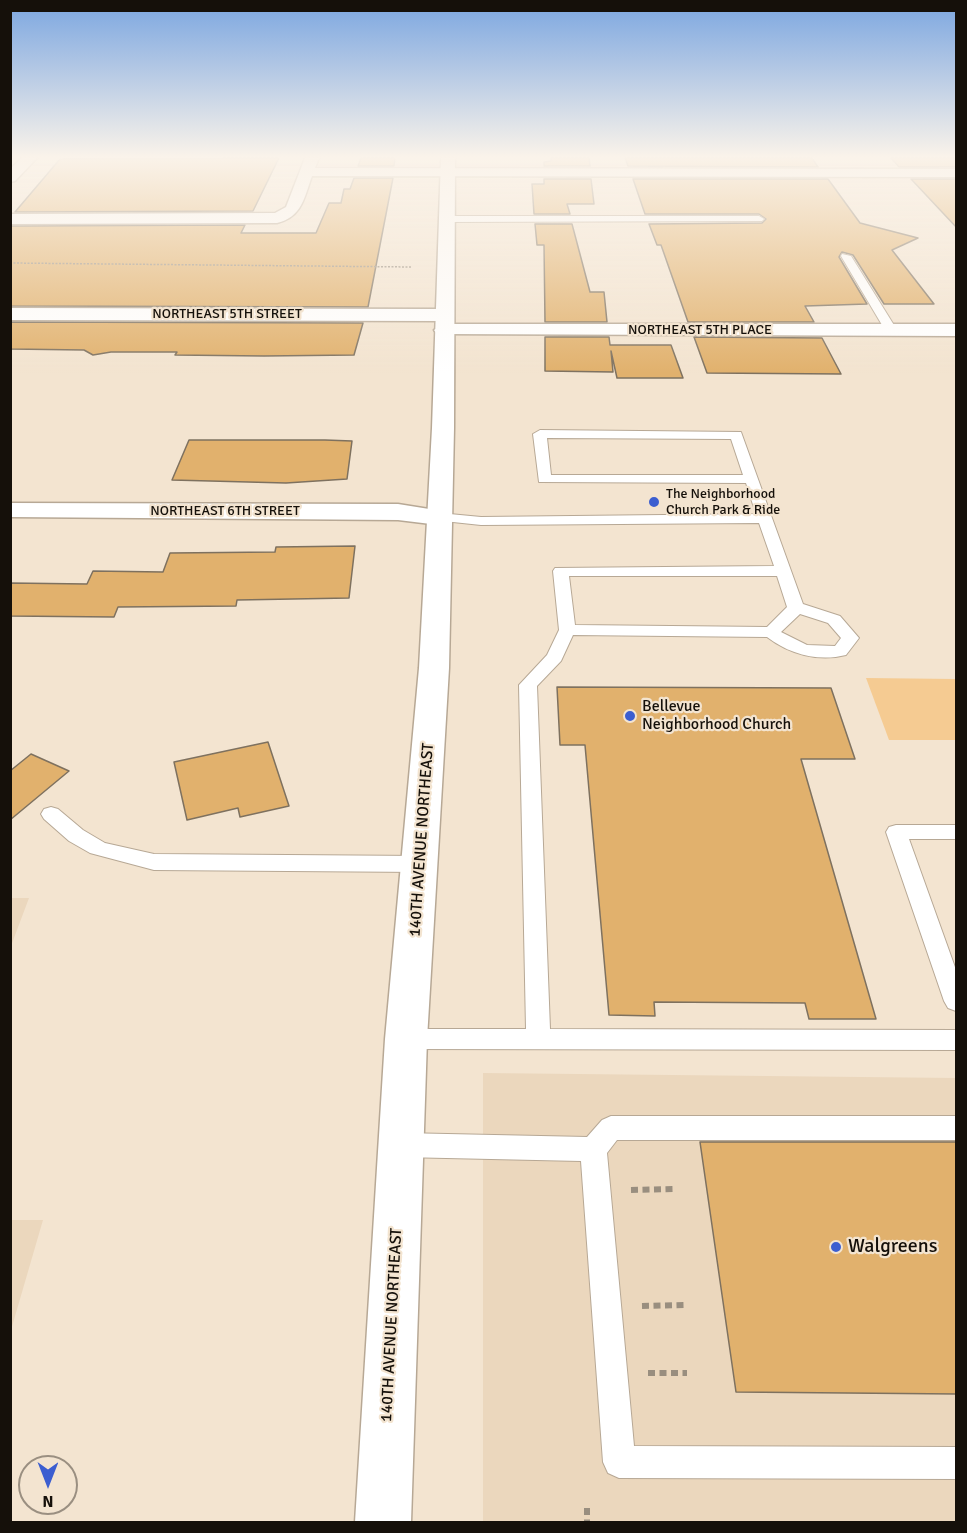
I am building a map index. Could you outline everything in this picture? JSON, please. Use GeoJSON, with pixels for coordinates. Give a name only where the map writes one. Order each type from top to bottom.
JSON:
{"type":"FeatureCollection","features":[{"type":"Feature","properties":{"kind":"street","name":"140TH AVENUE NORTHEAST"},"geometry":{"type":"LineString","coordinates":[[383,1522],[406,1039],[434,668],[446,230]]}},
{"type":"Feature","properties":{"kind":"street","name":"NORTHEAST 5TH STREET"},"geometry":{"type":"LineString","coordinates":[[10,314],[444,322]]}},
{"type":"Feature","properties":{"kind":"street","name":"NORTHEAST 5TH PLACE"},"geometry":{"type":"LineString","coordinates":[[444,322],[957,330]]}},
{"type":"Feature","properties":{"kind":"street","name":"NORTHEAST 6TH STREET"},"geometry":{"type":"LineString","coordinates":[[10,510],[398,512],[439,517]]}},
{"type":"Feature","properties":{"kind":"lane"},"geometry":{"type":"LineString","coordinates":[[846,256],[891,330]]}},
{"type":"Feature","properties":{"kind":"lane"},"geometry":{"type":"LineString","coordinates":[[750,478],[544,478],[540,434],[736,435],[796,608]]}},
{"type":"Feature","properties":{"kind":"lane"},"geometry":{"type":"LineString","coordinates":[[439,517],[481,521],[766,518]]}},
{"type":"Feature","properties":{"kind":"lane"},"geometry":{"type":"LineString","coordinates":[[538,1038],[528,685],[555,657],[567,630],[561,571],[785,571]]}},
{"type":"Feature","properties":{"kind":"lane"},"geometry":{"type":"LineString","coordinates":[[771,632],[796,608]]}},
{"type":"Feature","properties":{"kind":"lane"},"geometry":{"type":"LineString","coordinates":[[567,630],[771,632],[788,645],[816,654],[840,651],[850,638],[843,624],[822,613],[796,608]]}},
{"type":"Feature","properties":{"kind":"lane"},"geometry":{"type":"LineString","coordinates":[[51,813],[77,839],[110,854],[153,862],[421,864]]}},
{"type":"Feature","properties":{"kind":"lane"},"geometry":{"type":"LineString","coordinates":[[957,832],[896,832],[957,1001]]}},
{"type":"Feature","properties":{"kind":"lane"},"geometry":{"type":"LineString","coordinates":[[406,1039],[957,1040]]}},
{"type":"Feature","properties":{"kind":"lane"},"geometry":{"type":"LineString","coordinates":[[957,1128],[611,1128],[592,1149],[620,1462],[957,1463]]}},
{"type":"Feature","properties":{"kind":"lane"},"geometry":{"type":"LineString","coordinates":[[401,1145],[592,1149]]}},
{"type":"Feature","properties":{"kind":"path"},"geometry":{"type":"LineString","coordinates":[[10,263],[412,267]]}},
{"type":"Feature","properties":{"kind":"path"},"geometry":{"type":"LineString","coordinates":[[630,1190],[675,1189]]}},
{"type":"Feature","properties":{"kind":"path"},"geometry":{"type":"LineString","coordinates":[[642,1306],[687,1305]]}},
{"type":"Feature","properties":{"kind":"path"},"geometry":{"type":"LineString","coordinates":[[647,1373],[687,1373]]}},
{"type":"Feature","properties":{"kind":"path"},"geometry":{"type":"LineString","coordinates":[[587,1508],[587,1522]]}},
{"type":"Feature","properties":{"kind":"shaded area"},"geometry":{"type":"Polygon","coordinates":[[[866,678],[956,679],[956,740],[889,740],[866,678]]]}},
{"type":"Feature","properties":{"kind":"shaded area"},"geometry":{"type":"Polygon","coordinates":[[[10,898],[29,898],[11,946],[10,898]]]}},
{"type":"Feature","properties":{"kind":"shaded area"},"geometry":{"type":"Polygon","coordinates":[[[483,1073],[956,1078],[956,1522],[483,1522],[483,1073]]]}},
{"type":"Feature","properties":{"kind":"shaded area"},"geometry":{"type":"Polygon","coordinates":[[[10,1220],[43,1220],[11,1330],[10,1220]]]}},
{"type":"Feature","properties":{"kind":"building"},"geometry":{"type":"Polygon","coordinates":[[[10,230],[243,230],[241,233],[316,233],[317,230],[383,230],[368,307],[10,306],[10,230]]]}},
{"type":"Feature","properties":{"kind":"building"},"geometry":{"type":"Polygon","coordinates":[[[536,230],[573,230],[590,292],[604,292],[607,322],[545,322],[544,245],[537,245],[536,230]]]}},
{"type":"Feature","properties":{"kind":"building"},"geometry":{"type":"Polygon","coordinates":[[[651,230],[885,230],[918,238],[892,250],[934,304],[884,304],[853,255],[842,252],[839,257],[867,304],[805,306],[814,322],[688,322],[661,245],[657,245],[651,230]]]}},
{"type":"Feature","properties":{"kind":"building"},"geometry":{"type":"Polygon","coordinates":[[[10,322],[363,323],[354,355],[264,356],[175,355],[177,352],[111,352],[93,355],[84,350],[10,349],[10,322]]]}},
{"type":"Feature","properties":{"kind":"building"},"geometry":{"type":"Polygon","coordinates":[[[545,337],[609,337],[610,345],[671,345],[683,378],[617,378],[611,351],[613,372],[545,371],[545,337]]]}},
{"type":"Feature","properties":{"kind":"building"},"geometry":{"type":"Polygon","coordinates":[[[694,337],[822,338],[841,374],[707,373],[694,337]]]}},
{"type":"Feature","properties":{"kind":"building"},"geometry":{"type":"Polygon","coordinates":[[[189,440],[352,441],[347,479],[286,483],[172,480],[189,440]]]}},
{"type":"Feature","properties":{"kind":"building"},"geometry":{"type":"Polygon","coordinates":[[[355,546],[349,598],[237,600],[236,606],[118,607],[114,617],[10,616],[10,583],[87,584],[93,571],[163,572],[170,553],[275,552],[276,547],[355,546]]]}},
{"type":"Feature","properties":{"kind":"building"},"geometry":{"type":"Polygon","coordinates":[[[557,687],[831,688],[855,759],[801,759],[876,1019],[809,1019],[805,1003],[654,1002],[655,1016],[609,1015],[585,745],[560,745],[557,687]]]}},
{"type":"Feature","properties":{"kind":"building"},"geometry":{"type":"Polygon","coordinates":[[[268,742],[289,806],[240,817],[238,808],[187,820],[174,762],[268,742]]]}},
{"type":"Feature","properties":{"kind":"building"},"geometry":{"type":"Polygon","coordinates":[[[31,754],[69,771],[10,820],[10,771],[31,754]]]}},
{"type":"Feature","properties":{"kind":"building","name":"Walgreens"},"geometry":{"type":"Polygon","coordinates":[[[700,1142],[957,1142],[957,1394],[736,1392],[700,1142]]]}},
{"type":"Feature","properties":{"kind":"place","name":"The Neighborhood Church Park & Ride"},"geometry":{"type":"Point","coordinates":[654,502]}},
{"type":"Feature","properties":{"kind":"place","name":"Bellevue Neighborhood Church"},"geometry":{"type":"Point","coordinates":[630,716]}},
{"type":"Feature","properties":{"kind":"place","name":"Walgreens"},"geometry":{"type":"Point","coordinates":[836,1247]}}]}
